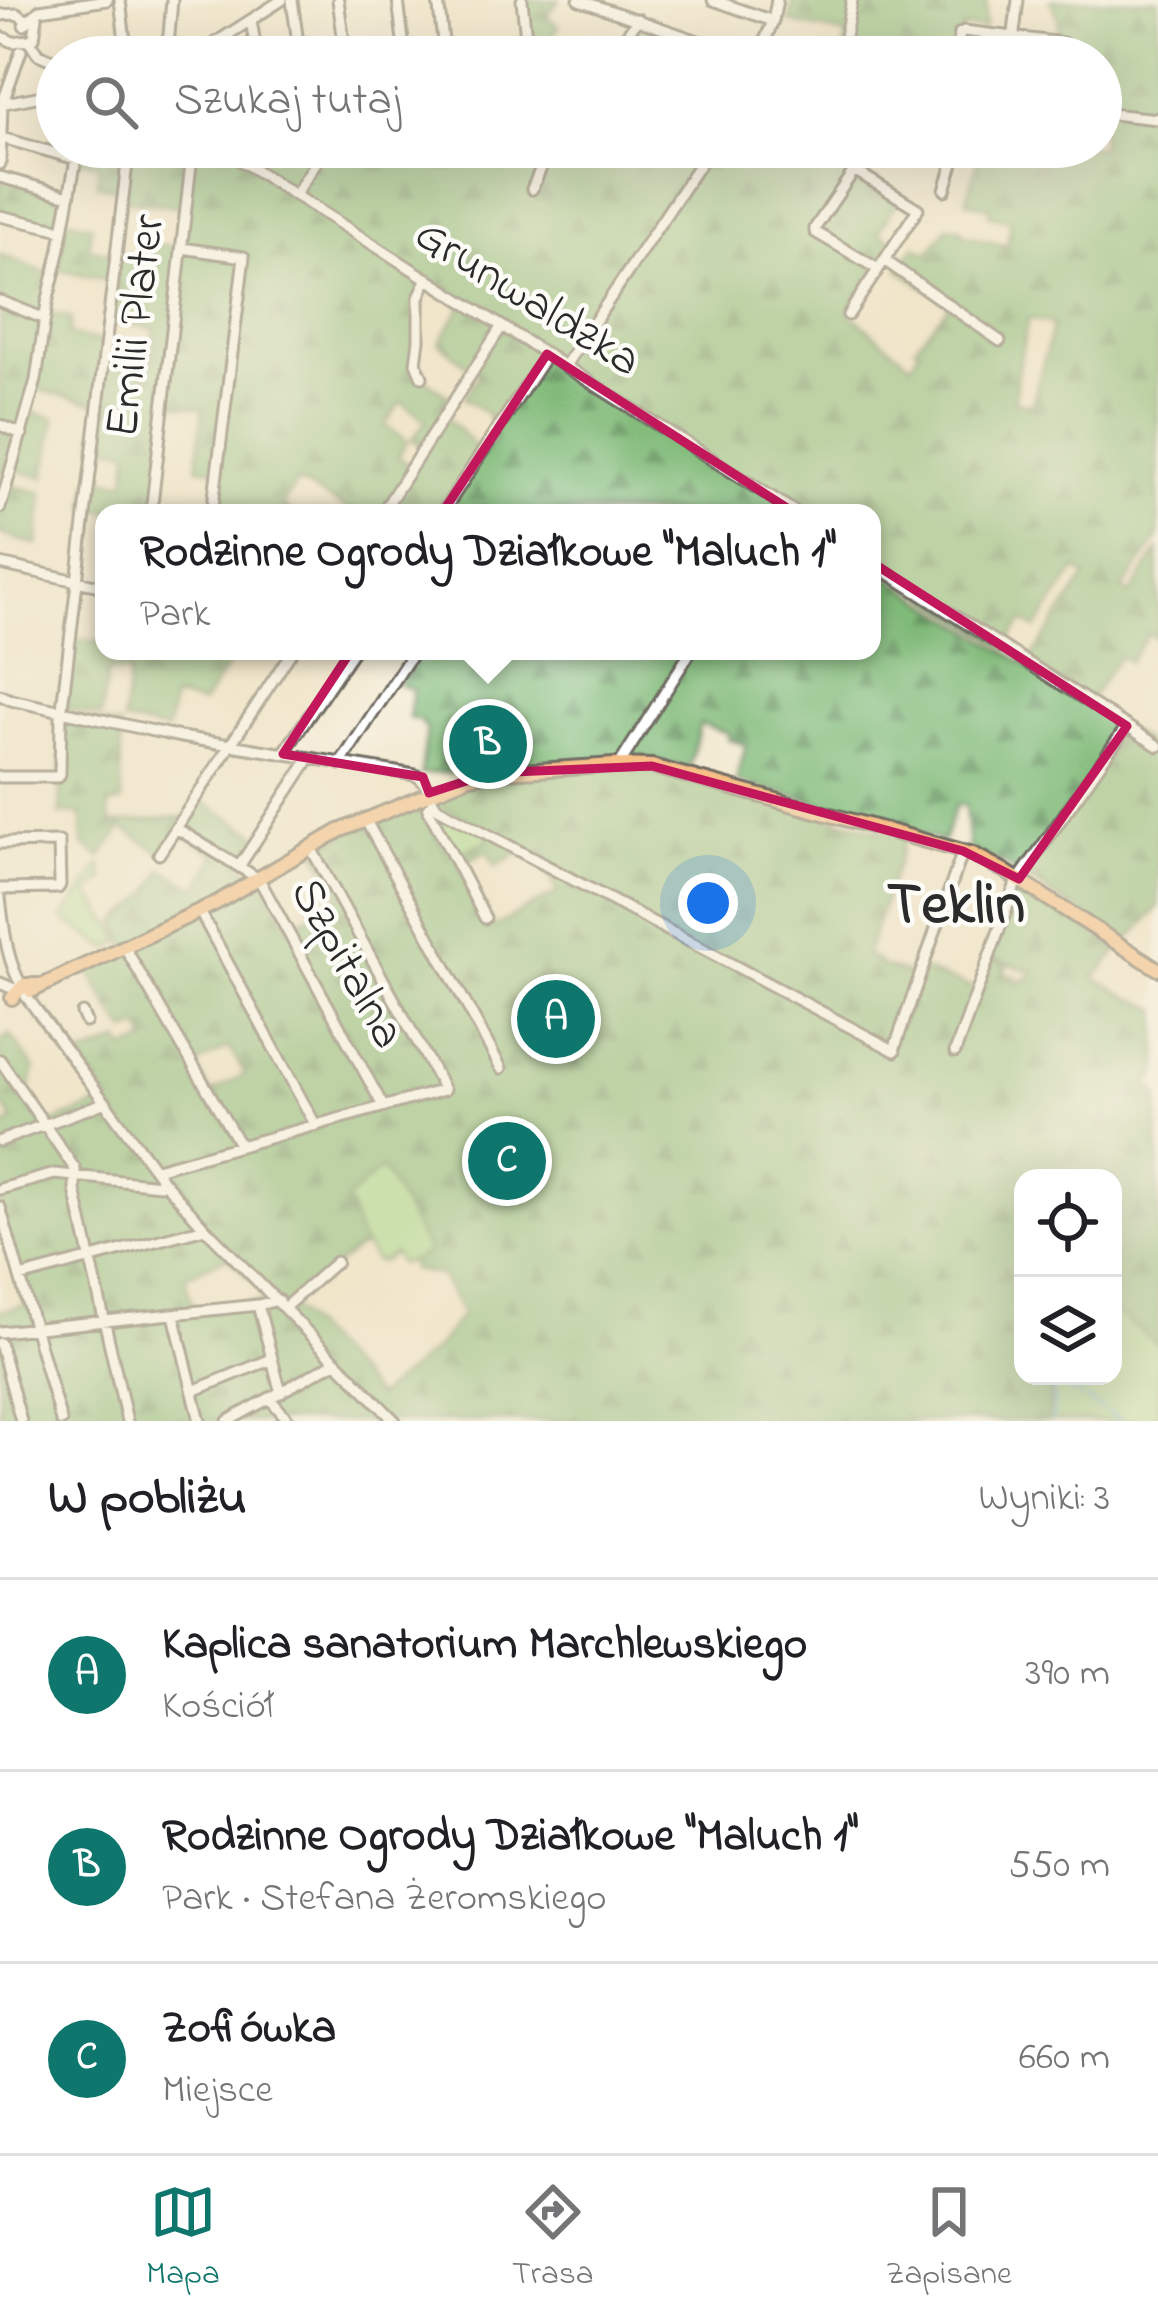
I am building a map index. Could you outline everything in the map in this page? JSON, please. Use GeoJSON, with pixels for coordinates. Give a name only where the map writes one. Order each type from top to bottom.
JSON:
{"type":"FeatureCollection","features":[{"type":"Feature","properties":{"kind":"main road"},"geometry":{"type":"LineString","coordinates":[[24,993],[199,910],[364,819],[431,798],[467,778],[619,765],[652,766],[963,851],[986,860],[1158,969]]}},
{"type":"Feature","properties":{"kind":"street"},"geometry":{"type":"LineString","coordinates":[[4,38],[29,30],[37,12],[62,3],[107,0]]}},
{"type":"Feature","properties":{"kind":"street"},"geometry":{"type":"LineString","coordinates":[[120,0],[124,36]]}},
{"type":"Feature","properties":{"kind":"street"},"geometry":{"type":"LineString","coordinates":[[169,36],[172,0]]}},
{"type":"Feature","properties":{"kind":"street"},"geometry":{"type":"LineString","coordinates":[[230,36],[282,0]]}},
{"type":"Feature","properties":{"kind":"street"},"geometry":{"type":"LineString","coordinates":[[292,0],[297,36]]}},
{"type":"Feature","properties":{"kind":"street"},"geometry":{"type":"LineString","coordinates":[[338,0],[343,36]]}},
{"type":"Feature","properties":{"kind":"street"},"geometry":{"type":"LineString","coordinates":[[398,0],[402,36]]}},
{"type":"Feature","properties":{"kind":"street"},"geometry":{"type":"LineString","coordinates":[[438,0],[442,36]]}},
{"type":"Feature","properties":{"kind":"street"},"geometry":{"type":"LineString","coordinates":[[522,0],[526,36]]}},
{"type":"Feature","properties":{"kind":"street"},"geometry":{"type":"LineString","coordinates":[[715,0],[746,5],[773,20]]}},
{"type":"Feature","properties":{"kind":"street"},"geometry":{"type":"LineString","coordinates":[[767,36],[777,0]]}},
{"type":"Feature","properties":{"kind":"street"},"geometry":{"type":"LineString","coordinates":[[846,36],[852,0]]}},
{"type":"Feature","properties":{"kind":"street"},"geometry":{"type":"LineString","coordinates":[[1013,36],[1018,0]]}},
{"type":"Feature","properties":{"kind":"street"},"geometry":{"type":"LineString","coordinates":[[587,1],[686,36]]}},
{"type":"Feature","properties":{"kind":"street"},"geometry":{"type":"LineString","coordinates":[[4,16],[17,14],[36,46]]}},
{"type":"Feature","properties":{"kind":"street"},"geometry":{"type":"LineString","coordinates":[[626,36],[638,19]]}},
{"type":"Feature","properties":{"kind":"street"},"geometry":{"type":"LineString","coordinates":[[251,20],[253,36]]}},
{"type":"Feature","properties":{"kind":"street"},"geometry":{"type":"LineString","coordinates":[[960,36],[964,31],[1005,36]]}},
{"type":"Feature","properties":{"kind":"street"},"geometry":{"type":"LineString","coordinates":[[0,164],[1,105],[21,51]]}},
{"type":"Feature","properties":{"kind":"street"},"geometry":{"type":"LineString","coordinates":[[1,105],[36,98]]}},
{"type":"Feature","properties":{"kind":"street"},"geometry":{"type":"LineString","coordinates":[[1122,115],[1158,119]]}},
{"type":"Feature","properties":{"kind":"street"},"geometry":{"type":"LineString","coordinates":[[2,138],[36,148]]}},
{"type":"Feature","properties":{"kind":"street"},"geometry":{"type":"LineString","coordinates":[[0,508],[39,366],[74,168]]}},
{"type":"Feature","properties":{"kind":"street"},"geometry":{"type":"LineString","coordinates":[[0,777],[60,774],[61,711],[126,168]]}},
{"type":"Feature","properties":{"kind":"street","name":"Emilii Plater"},"geometry":{"type":"LineString","coordinates":[[152,504],[191,168]]}},
{"type":"Feature","properties":{"kind":"street","name":"Grunwaldzka"},"geometry":{"type":"LineString","coordinates":[[252,168],[783,504]]}},
{"type":"Feature","properties":{"kind":"street"},"geometry":{"type":"LineString","coordinates":[[295,195],[312,168]]}},
{"type":"Feature","properties":{"kind":"street"},"geometry":{"type":"LineString","coordinates":[[532,189],[541,168]]}},
{"type":"Feature","properties":{"kind":"street"},"geometry":{"type":"LineString","coordinates":[[565,367],[697,168]]}},
{"type":"Feature","properties":{"kind":"street"},"geometry":{"type":"LineString","coordinates":[[945,190],[952,168]]}},
{"type":"Feature","properties":{"kind":"street"},"geometry":{"type":"LineString","coordinates":[[848,315],[881,264],[918,209],[854,170],[815,232],[881,264],[1000,341]]}},
{"type":"Feature","properties":{"kind":"street"},"geometry":{"type":"LineString","coordinates":[[0,177],[69,196]]}},
{"type":"Feature","properties":{"kind":"street"},"geometry":{"type":"LineString","coordinates":[[0,216],[62,230]]}},
{"type":"Feature","properties":{"kind":"street"},"geometry":{"type":"LineString","coordinates":[[182,248],[244,257],[213,504]]}},
{"type":"Feature","properties":{"kind":"street"},"geometry":{"type":"LineString","coordinates":[[422,377],[416,363],[419,298],[427,278]]}},
{"type":"Feature","properties":{"kind":"street"},"geometry":{"type":"LineString","coordinates":[[0,301],[45,319]]}},
{"type":"Feature","properties":{"kind":"street"},"geometry":{"type":"LineString","coordinates":[[388,504],[502,326]]}},
{"type":"Feature","properties":{"kind":"street"},"geometry":{"type":"LineString","coordinates":[[448,504],[547,354]]}},
{"type":"Feature","properties":{"kind":"street"},"geometry":{"type":"LineString","coordinates":[[0,425],[22,434]]}},
{"type":"Feature","properties":{"kind":"street"},"geometry":{"type":"LineString","coordinates":[[0,564],[95,585]]}},
{"type":"Feature","properties":{"kind":"street"},"geometry":{"type":"LineString","coordinates":[[881,569],[1158,746]]}},
{"type":"Feature","properties":{"kind":"street"},"geometry":{"type":"LineString","coordinates":[[159,854],[286,660]]}},
{"type":"Feature","properties":{"kind":"street"},"geometry":{"type":"LineString","coordinates":[[283,754],[346,660]]}},
{"type":"Feature","properties":{"kind":"street"},"geometry":{"type":"LineString","coordinates":[[340,764],[409,660]]}},
{"type":"Feature","properties":{"kind":"street"},"geometry":{"type":"LineString","coordinates":[[619,765],[685,660]]}},
{"type":"Feature","properties":{"kind":"street"},"geometry":{"type":"LineString","coordinates":[[2,697],[230,746],[415,776],[425,783],[431,798],[483,832],[895,1051],[963,851]]}},
{"type":"Feature","properties":{"kind":"street"},"geometry":{"type":"LineString","coordinates":[[955,1052],[1018,880],[1127,726]]}},
{"type":"Feature","properties":{"kind":"street"},"geometry":{"type":"LineString","coordinates":[[240,866],[309,759]]}},
{"type":"Feature","properties":{"kind":"street"},"geometry":{"type":"LineString","coordinates":[[431,798],[428,808],[485,918]]}},
{"type":"Feature","properties":{"kind":"street"},"geometry":{"type":"LineString","coordinates":[[364,819],[501,1068]]}},
{"type":"Feature","properties":{"kind":"street","name":"Szpitalna"},"geometry":{"type":"LineString","coordinates":[[176,828],[259,879],[382,1106]]}},
{"type":"Feature","properties":{"kind":"street"},"geometry":{"type":"LineString","coordinates":[[0,843],[59,842],[58,887],[0,889]]}},
{"type":"Feature","properties":{"kind":"street"},"geometry":{"type":"LineString","coordinates":[[155,1169],[444,1090],[311,848]]}},
{"type":"Feature","properties":{"kind":"street"},"geometry":{"type":"LineString","coordinates":[[0,898],[3,942],[24,993],[164,1182],[395,1421]]}},
{"type":"Feature","properties":{"kind":"street"},"geometry":{"type":"LineString","coordinates":[[199,910],[316,1126]]}},
{"type":"Feature","properties":{"kind":"street"},"geometry":{"type":"LineString","coordinates":[[124,946],[239,1144]]}},
{"type":"Feature","properties":{"kind":"street"},"geometry":{"type":"LineString","coordinates":[[0,983],[24,993]]}},
{"type":"Feature","properties":{"kind":"street"},"geometry":{"type":"LineString","coordinates":[[0,1060],[75,1169],[75,1190],[128,1421]]}},
{"type":"Feature","properties":{"kind":"street"},"geometry":{"type":"LineString","coordinates":[[0,1142],[106,1102]]}},
{"type":"Feature","properties":{"kind":"street"},"geometry":{"type":"LineString","coordinates":[[0,1189],[55,1174],[164,1182]]}},
{"type":"Feature","properties":{"kind":"street"},"geometry":{"type":"LineString","coordinates":[[0,1207],[62,1421]]}},
{"type":"Feature","properties":{"kind":"street"},"geometry":{"type":"LineString","coordinates":[[20,1277],[206,1228]]}},
{"type":"Feature","properties":{"kind":"street"},"geometry":{"type":"LineString","coordinates":[[0,1332],[282,1304],[336,1262]]}},
{"type":"Feature","properties":{"kind":"street"},"geometry":{"type":"LineString","coordinates":[[258,1305],[276,1396],[289,1421]]}},
{"type":"Feature","properties":{"kind":"street"},"geometry":{"type":"LineString","coordinates":[[174,1315],[200,1421]]}},
{"type":"Feature","properties":{"kind":"street"},"geometry":{"type":"LineString","coordinates":[[0,1342],[21,1421]]}},
{"type":"Feature","properties":{"kind":"street"},"geometry":{"type":"LineString","coordinates":[[193,1391],[272,1359]]}},
{"type":"Feature","properties":{"kind":"street"},"geometry":{"type":"LineString","coordinates":[[234,1420],[337,1361]]}},
{"type":"Feature","properties":{"kind":"street"},"geometry":{"type":"LineString","coordinates":[[301,1382],[314,1395]]}},
{"type":"Feature","properties":{"kind":"highlighted area"},"geometry":{"type":"Polygon","coordinates":[[[547,354],[1127,726],[1019,879],[963,851],[652,766],[491,773],[429,793],[423,777],[283,754],[547,354]]]}},
{"type":"Feature","properties":{"kind":"green space"},"geometry":{"type":"Polygon","coordinates":[[[525,0],[560,0],[546,15],[559,27],[551,36],[529,36],[525,0]]]}},
{"type":"Feature","properties":{"kind":"green space"},"geometry":{"type":"Polygon","coordinates":[[[793,0],[987,0],[985,29],[964,28],[961,36],[846,36],[789,22],[793,0]]]}},
{"type":"Feature","properties":{"kind":"green space"},"geometry":{"type":"Polygon","coordinates":[[[1050,0],[1158,0],[1158,538],[1123,589],[1131,594],[1158,550],[1158,640],[1148,633],[1129,662],[1119,656],[1090,699],[1029,661],[1086,577],[1077,569],[1036,629],[1023,621],[1006,646],[881,566],[881,504],[337,504],[297,482],[283,504],[215,504],[219,470],[197,467],[203,408],[171,404],[160,504],[95,504],[95,510],[86,509],[90,478],[126,481],[129,450],[94,444],[98,404],[35,389],[30,412],[55,418],[45,478],[15,470],[10,485],[43,493],[38,545],[0,534],[0,254],[55,277],[48,312],[71,318],[69,335],[108,343],[106,360],[150,364],[154,328],[110,322],[114,281],[57,270],[64,230],[0,214],[0,180],[65,198],[62,218],[91,225],[89,249],[140,256],[143,243],[180,247],[185,207],[124,200],[125,189],[97,185],[99,168],[828,168],[848,181],[854,174],[898,201],[879,232],[893,242],[848,312],[911,364],[919,349],[915,346],[950,304],[899,270],[915,246],[928,254],[948,226],[1007,246],[1011,221],[966,201],[976,168],[1122,168],[1122,36],[1058,36],[1059,18],[1050,0]],[[428,281],[418,329],[419,368],[454,400],[445,414],[483,455],[495,439],[487,414],[464,398],[479,375],[439,343],[463,304],[428,281]],[[1028,319],[1015,401],[1032,405],[1053,324],[1028,319]],[[401,402],[385,425],[408,441],[398,457],[410,466],[423,448],[412,440],[426,420],[401,402]]]}},
{"type":"Feature","properties":{"kind":"green space"},"geometry":{"type":"Polygon","coordinates":[[[640,23],[676,36],[631,36],[640,23]]]}},
{"type":"Feature","properties":{"kind":"green space"},"geometry":{"type":"Polygon","coordinates":[[[881,573],[1121,725],[1122,730],[1020,875],[969,849],[965,804],[955,806],[943,842],[736,781],[746,745],[728,739],[729,733],[700,724],[689,768],[639,757],[528,767],[447,721],[449,773],[421,774],[427,729],[409,718],[413,690],[398,684],[415,660],[881,660],[881,573]]]}},
{"type":"Feature","properties":{"kind":"green space"},"geometry":{"type":"Polygon","coordinates":[[[73,639],[95,641],[95,660],[232,660],[202,704],[173,698],[167,731],[123,722],[129,673],[108,671],[101,717],[65,708],[73,639]]]}},
{"type":"Feature","properties":{"kind":"green space"},"geometry":{"type":"Polygon","coordinates":[[[63,714],[120,727],[122,802],[108,805],[111,824],[187,816],[197,798],[259,835],[240,863],[264,881],[289,928],[341,895],[316,849],[373,819],[417,802],[449,857],[486,842],[490,833],[442,806],[439,792],[475,779],[636,767],[906,837],[866,956],[915,977],[919,969],[982,991],[993,960],[1007,965],[1005,974],[1016,976],[1018,984],[1033,972],[990,957],[1017,884],[1119,949],[1095,978],[1158,1009],[1158,1073],[1148,1084],[1158,1094],[1158,1345],[1122,1317],[1122,1169],[1014,1169],[1014,1385],[1051,1385],[1048,1421],[0,1421],[0,1311],[25,1305],[0,1220],[0,1130],[13,1120],[0,1101],[0,1075],[7,1070],[0,1060],[0,1041],[10,1034],[35,1069],[28,1098],[46,1125],[109,1101],[78,1058],[121,1042],[125,1050],[147,1042],[141,1027],[127,1032],[88,969],[128,949],[117,923],[149,894],[163,869],[198,888],[216,855],[178,831],[163,854],[122,828],[101,858],[83,845],[81,814],[60,814],[63,714]],[[487,851],[460,866],[494,927],[558,892],[544,866],[519,853],[496,866],[487,851]],[[229,1047],[196,1066],[211,1093],[245,1074],[229,1047]],[[364,1246],[291,1304],[377,1397],[435,1349],[462,1314],[440,1275],[411,1270],[411,1261],[399,1263],[393,1253],[375,1261],[364,1246]],[[227,1257],[185,1277],[197,1308],[271,1300],[227,1257]]]}},
{"type":"Feature","properties":{"kind":"green space"},"geometry":{"type":"Polygon","coordinates":[[[528,716],[528,767],[449,773],[447,720],[528,716]]]}},
{"type":"Feature","properties":{"kind":"green space"},"geometry":{"type":"Polygon","coordinates":[[[1125,732],[1158,749],[1158,908],[1127,942],[1024,877],[1125,732]]]}},
{"type":"Feature","properties":{"kind":"green space"},"geometry":{"type":"Polygon","coordinates":[[[439,792],[490,833],[486,841],[449,858],[417,802],[439,792]]]}},
{"type":"Feature","properties":{"kind":"green space"},"geometry":{"type":"Polygon","coordinates":[[[101,864],[104,880],[90,895],[118,933],[121,943],[109,949],[63,919],[101,864]]]}},
{"type":"Feature","properties":{"kind":"green space"},"geometry":{"type":"Polygon","coordinates":[[[382,1168],[428,1252],[412,1261],[399,1263],[393,1253],[375,1261],[360,1239],[347,1199],[382,1168]]]}},
{"type":"Feature","properties":{"kind":"green space"},"geometry":{"type":"Polygon","coordinates":[[[1122,1317],[1158,1345],[1158,1421],[1048,1421],[1051,1385],[1122,1385],[1122,1317]]]}},
{"type":"Feature","properties":{"kind":"waterway"},"geometry":{"type":"LineString","coordinates":[[1060,1385],[1064,1387]]}},
{"type":"Feature","properties":{"kind":"waterway"},"geometry":{"type":"LineString","coordinates":[[1053,1421],[1054,1386]]}},
{"type":"Feature","properties":{"kind":"waterway"},"geometry":{"type":"LineString","coordinates":[[1068,1390],[1082,1397]]}},
{"type":"Feature","properties":{"kind":"waterway"},"geometry":{"type":"LineString","coordinates":[[1086,1399],[1102,1409]]}},
{"type":"Feature","properties":{"kind":"waterway"},"geometry":{"type":"LineString","coordinates":[[1106,1411],[1120,1420]]}},
{"type":"Feature","properties":{"kind":"place","name":"Rodzinne Ogrody Działkowe \"Maluch 1\""},"geometry":{"type":"Point","coordinates":[488,744]}},
{"type":"Feature","properties":{"kind":"place","name":"Kaplica sanatorium Marchlewskiego"},"geometry":{"type":"Point","coordinates":[556,1019]}},
{"type":"Feature","properties":{"kind":"place","name":"Zofiówka"},"geometry":{"type":"Point","coordinates":[507,1161]}},
{"type":"Feature","properties":{"kind":"district","name":"Teklin"},"geometry":{"type":"Point","coordinates":[956,907]}}]}
